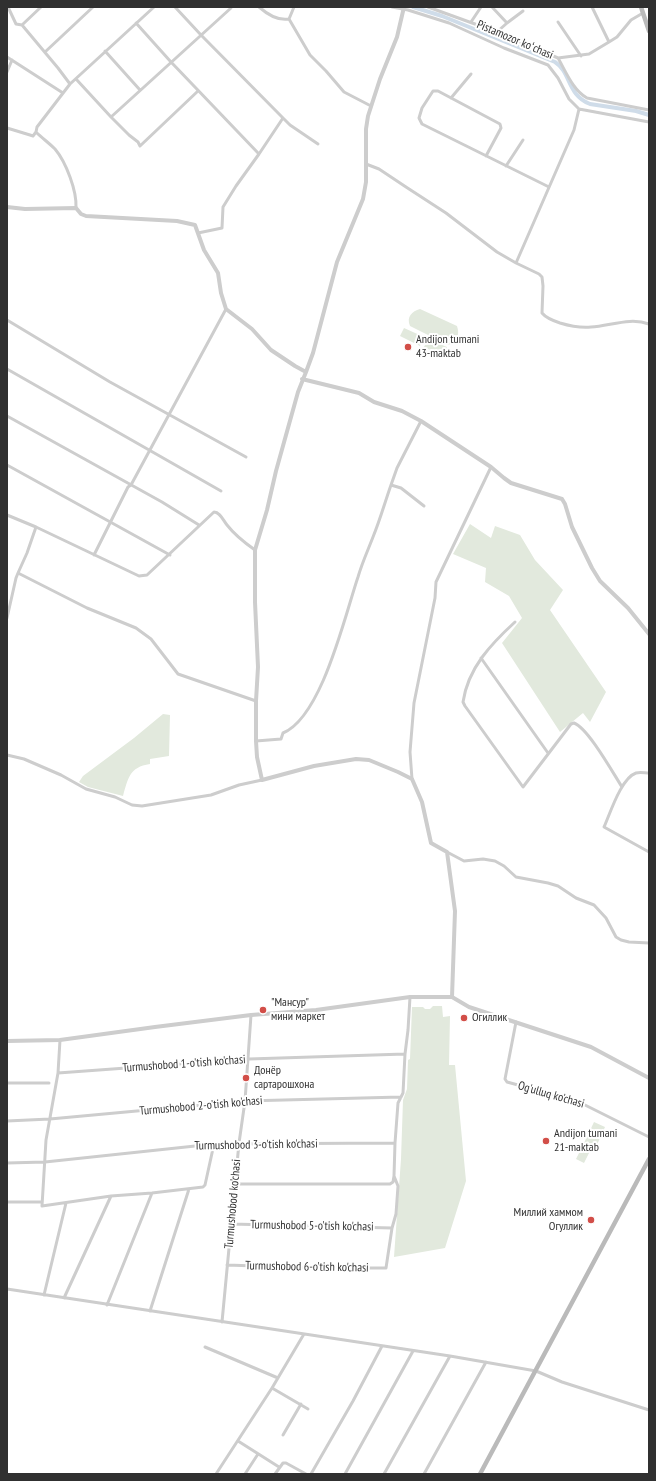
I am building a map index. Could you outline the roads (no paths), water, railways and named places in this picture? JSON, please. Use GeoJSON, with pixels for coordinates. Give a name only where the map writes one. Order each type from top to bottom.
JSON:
{"type":"FeatureCollection","features":[{"type":"Feature","properties":{"kind":"main road"},"geometry":{"type":"LineString","coordinates":[[641,7],[649,30]]}},
{"type":"Feature","properties":{"kind":"main road"},"geometry":{"type":"LineString","coordinates":[[480,1474],[536,1371],[605,1238],[649,1159]]}},
{"type":"Feature","properties":{"kind":"street"},"geometry":{"type":"LineString","coordinates":[[8,7],[16,24],[22,25],[70,84]]}},
{"type":"Feature","properties":{"kind":"street"},"geometry":{"type":"LineString","coordinates":[[22,25],[41,7]]}},
{"type":"Feature","properties":{"kind":"street"},"geometry":{"type":"LineString","coordinates":[[45,52],[93,7]]}},
{"type":"Feature","properties":{"kind":"street"},"geometry":{"type":"LineString","coordinates":[[7,128],[33,136],[39,123],[55,105],[70,84],[154,7]]}},
{"type":"Feature","properties":{"kind":"street"},"geometry":{"type":"LineString","coordinates":[[175,7],[290,125],[318,144]]}},
{"type":"Feature","properties":{"kind":"street"},"geometry":{"type":"LineString","coordinates":[[111,117],[231,7]]}},
{"type":"Feature","properties":{"kind":"street"},"geometry":{"type":"LineString","coordinates":[[259,7],[276,18],[283,20],[288,19]]}},
{"type":"Feature","properties":{"kind":"street"},"geometry":{"type":"LineString","coordinates":[[288,19],[294,7]]}},
{"type":"Feature","properties":{"kind":"street"},"geometry":{"type":"LineString","coordinates":[[392,7],[404,8],[449,23],[504,48],[548,65],[558,78],[569,99],[579,109],[649,122]]}},
{"type":"Feature","properties":{"kind":"street","name":"Pistamozor koʻchasi"},"geometry":{"type":"LineString","coordinates":[[428,7],[472,22],[558,58],[588,54],[617,37],[631,20],[643,13]]}},
{"type":"Feature","properties":{"kind":"street"},"geometry":{"type":"LineString","coordinates":[[472,22],[481,7]]}},
{"type":"Feature","properties":{"kind":"street"},"geometry":{"type":"LineString","coordinates":[[492,7],[507,23]]}},
{"type":"Feature","properties":{"kind":"street"},"geometry":{"type":"LineString","coordinates":[[592,7],[609,42]]}},
{"type":"Feature","properties":{"kind":"street"},"geometry":{"type":"LineString","coordinates":[[262,780],[257,757],[256,741],[258,667],[255,602],[255,550],[268,510],[276,471],[302,379],[313,353],[337,262],[363,199],[366,182],[366,129],[371,106],[397,37],[404,8]]}},
{"type":"Feature","properties":{"kind":"street"},"geometry":{"type":"LineString","coordinates":[[497,32],[523,11]]}},
{"type":"Feature","properties":{"kind":"street"},"geometry":{"type":"LineString","coordinates":[[288,19],[310,55],[344,92],[371,106]]}},
{"type":"Feature","properties":{"kind":"street"},"geometry":{"type":"LineString","coordinates":[[136,22],[198,91],[259,154]]}},
{"type":"Feature","properties":{"kind":"street"},"geometry":{"type":"LineString","coordinates":[[558,22],[581,56]]}},
{"type":"Feature","properties":{"kind":"street"},"geometry":{"type":"LineString","coordinates":[[105,51],[140,90]]}},
{"type":"Feature","properties":{"kind":"street"},"geometry":{"type":"LineString","coordinates":[[7,56],[63,93]]}},
{"type":"Feature","properties":{"kind":"street"},"geometry":{"type":"LineString","coordinates":[[558,58],[575,88],[583,96],[649,110]]}},
{"type":"Feature","properties":{"kind":"street"},"geometry":{"type":"LineString","coordinates":[[7,72],[12,60]]}},
{"type":"Feature","properties":{"kind":"street"},"geometry":{"type":"LineString","coordinates":[[451,98],[471,74]]}},
{"type":"Feature","properties":{"kind":"street"},"geometry":{"type":"LineString","coordinates":[[76,79],[111,117],[138,142],[140,146],[198,91]]}},
{"type":"Feature","properties":{"kind":"street"},"geometry":{"type":"LineString","coordinates":[[486,156],[501,126],[438,91],[433,91],[422,108],[419,118],[422,124],[486,156],[506,166],[548,187]]}},
{"type":"Feature","properties":{"kind":"street"},"geometry":{"type":"LineString","coordinates":[[516,263],[574,130],[579,109]]}},
{"type":"Feature","properties":{"kind":"street"},"geometry":{"type":"LineString","coordinates":[[198,233],[222,228],[223,207],[283,118]]}},
{"type":"Feature","properties":{"kind":"street"},"geometry":{"type":"LineString","coordinates":[[36,132],[55,150],[65,166],[72,183],[76,208],[81,214],[86,216],[185,222],[195,225],[204,250],[218,273],[222,297],[226,309],[252,329],[271,350],[306,372]]}},
{"type":"Feature","properties":{"kind":"street"},"geometry":{"type":"LineString","coordinates":[[506,166],[523,140]]}},
{"type":"Feature","properties":{"kind":"street"},"geometry":{"type":"LineString","coordinates":[[366,164],[378,169],[451,217],[497,252],[539,274],[542,277],[543,286],[542,313],[546,317],[573,327],[591,327],[621,322],[638,322],[649,324]]}},
{"type":"Feature","properties":{"kind":"street"},"geometry":{"type":"LineString","coordinates":[[7,207],[25,209],[76,208]]}},
{"type":"Feature","properties":{"kind":"street"},"geometry":{"type":"LineString","coordinates":[[94,555],[128,487],[131,485],[170,415],[226,309]]}},
{"type":"Feature","properties":{"kind":"street"},"geometry":{"type":"LineString","coordinates":[[7,320],[110,382],[246,457]]}},
{"type":"Feature","properties":{"kind":"street"},"geometry":{"type":"LineString","coordinates":[[7,369],[221,491]]}},
{"type":"Feature","properties":{"kind":"street"},"geometry":{"type":"LineString","coordinates":[[302,379],[360,393],[374,402],[397,409],[421,421],[492,467],[511,483],[562,499],[572,526],[592,568],[600,581],[628,608],[649,634]]}},
{"type":"Feature","properties":{"kind":"street"},"geometry":{"type":"LineString","coordinates":[[7,416],[162,502],[199,525]]}},
{"type":"Feature","properties":{"kind":"street"},"geometry":{"type":"LineString","coordinates":[[256,741],[281,739],[283,733],[290,730],[302,717],[315,698],[333,658],[358,576],[397,468],[421,421]]}},
{"type":"Feature","properties":{"kind":"street"},"geometry":{"type":"LineString","coordinates":[[7,465],[170,554]]}},
{"type":"Feature","properties":{"kind":"street"},"geometry":{"type":"LineString","coordinates":[[492,467],[436,582],[435,598],[414,703],[410,752],[412,779],[422,802],[431,843],[464,861],[484,859],[496,861],[516,877],[558,886],[576,898],[594,905],[606,918],[616,937],[629,942],[649,943]]}},
{"type":"Feature","properties":{"kind":"street"},"geometry":{"type":"LineString","coordinates":[[391,485],[401,488],[424,506]]}},
{"type":"Feature","properties":{"kind":"street"},"geometry":{"type":"LineString","coordinates":[[7,515],[142,577],[147,575],[170,554],[211,514],[217,512],[228,526],[255,550]]}},
{"type":"Feature","properties":{"kind":"street"},"geometry":{"type":"LineString","coordinates":[[7,618],[16,578],[28,553],[36,527]]}},
{"type":"Feature","properties":{"kind":"street"},"geometry":{"type":"LineString","coordinates":[[18,573],[87,608],[136,628],[151,639],[178,674],[256,701]]}},
{"type":"Feature","properties":{"kind":"street"},"geometry":{"type":"LineString","coordinates":[[515,622],[496,639],[481,658],[470,676],[463,702],[523,787],[571,724],[577,724],[582,729],[600,752],[622,787]]}},
{"type":"Feature","properties":{"kind":"street"},"geometry":{"type":"LineString","coordinates":[[481,658],[548,753]]}},
{"type":"Feature","properties":{"kind":"street"},"geometry":{"type":"LineString","coordinates":[[7,755],[24,759],[51,770],[86,789],[115,797],[132,805],[142,806],[211,795],[240,785],[314,766],[356,759],[370,760],[412,779]]}},
{"type":"Feature","properties":{"kind":"street"},"geometry":{"type":"LineString","coordinates":[[649,773],[636,773],[629,778],[622,787],[604,827],[649,852]]}},
{"type":"Feature","properties":{"kind":"street"},"geometry":{"type":"LineString","coordinates":[[447,852],[455,911],[452,997]]}},
{"type":"Feature","properties":{"kind":"street"},"geometry":{"type":"LineString","coordinates":[[235,1184],[390,1184],[393,1182],[398,1104],[403,1093],[410,997]]}},
{"type":"Feature","properties":{"kind":"street"},"geometry":{"type":"LineString","coordinates":[[7,1041],[60,1040],[251,1015],[316,1010],[410,997],[452,997],[469,1007],[591,1047],[649,1078]]}},
{"type":"Feature","properties":{"kind":"street","name":"Turmushobod ko'chasi"},"geometry":{"type":"LineString","coordinates":[[222,1322],[238,1143],[245,1101],[249,1059],[251,1015]]}},
{"type":"Feature","properties":{"kind":"street","name":"Og'ulluq ko'chasi"},"geometry":{"type":"LineString","coordinates":[[516,1022],[505,1079],[507,1082],[578,1101],[649,1137]]}},
{"type":"Feature","properties":{"kind":"street"},"geometry":{"type":"LineString","coordinates":[[60,1040],[58,1073],[46,1140],[42,1206],[111,1196],[205,1187],[214,1144]]}},
{"type":"Feature","properties":{"kind":"street","name":"Turmushobod 1-o'tish ko'chasi"},"geometry":{"type":"LineString","coordinates":[[58,1073],[249,1059],[405,1054]]}},
{"type":"Feature","properties":{"kind":"street"},"geometry":{"type":"LineString","coordinates":[[7,1083],[49,1083]]}},
{"type":"Feature","properties":{"kind":"street","name":"Turmushobod 2-o'tish ko'chasi"},"geometry":{"type":"LineString","coordinates":[[7,1121],[50,1119],[245,1101],[401,1097]]}},
{"type":"Feature","properties":{"kind":"street","name":"Turmushobod 3-o'tish ko'chasi"},"geometry":{"type":"LineString","coordinates":[[7,1163],[45,1162],[214,1144],[395,1143]]}},
{"type":"Feature","properties":{"kind":"street"},"geometry":{"type":"LineString","coordinates":[[392,1228],[396,1214],[398,1186],[394,1176]]}},
{"type":"Feature","properties":{"kind":"street"},"geometry":{"type":"LineString","coordinates":[[150,1311],[189,1189]]}},
{"type":"Feature","properties":{"kind":"street"},"geometry":{"type":"LineString","coordinates":[[107,1304],[152,1193]]}},
{"type":"Feature","properties":{"kind":"street"},"geometry":{"type":"LineString","coordinates":[[64,1298],[111,1196]]}},
{"type":"Feature","properties":{"kind":"street"},"geometry":{"type":"LineString","coordinates":[[7,1202],[42,1202]]}},
{"type":"Feature","properties":{"kind":"street"},"geometry":{"type":"LineString","coordinates":[[44,1295],[66,1203]]}},
{"type":"Feature","properties":{"kind":"street","name":"Turmushobod 5-o'tish ko'chasi"},"geometry":{"type":"LineString","coordinates":[[231,1224],[392,1228]]}},
{"type":"Feature","properties":{"kind":"street","name":"Turmushobod 6-o'tish ko'chasi"},"geometry":{"type":"LineString","coordinates":[[227,1265],[313,1268],[386,1268],[392,1228]]}},
{"type":"Feature","properties":{"kind":"street"},"geometry":{"type":"LineString","coordinates":[[7,1289],[450,1356],[536,1371],[562,1382],[649,1410]]}},
{"type":"Feature","properties":{"kind":"street"},"geometry":{"type":"LineString","coordinates":[[216,1474],[272,1388],[304,1334]]}},
{"type":"Feature","properties":{"kind":"street"},"geometry":{"type":"LineString","coordinates":[[311,1474],[353,1401],[382,1346]]}},
{"type":"Feature","properties":{"kind":"street"},"geometry":{"type":"LineString","coordinates":[[205,1347],[278,1378]]}},
{"type":"Feature","properties":{"kind":"street"},"geometry":{"type":"LineString","coordinates":[[345,1474],[413,1351]]}},
{"type":"Feature","properties":{"kind":"street"},"geometry":{"type":"LineString","coordinates":[[384,1474],[450,1356]]}},
{"type":"Feature","properties":{"kind":"street"},"geometry":{"type":"LineString","coordinates":[[424,1474],[486,1362]]}},
{"type":"Feature","properties":{"kind":"street"},"geometry":{"type":"LineString","coordinates":[[272,1388],[308,1409]]}},
{"type":"Feature","properties":{"kind":"street"},"geometry":{"type":"LineString","coordinates":[[283,1435],[301,1404]]}},
{"type":"Feature","properties":{"kind":"street"},"geometry":{"type":"LineString","coordinates":[[238,1441],[279,1467]]}},
{"type":"Feature","properties":{"kind":"street"},"geometry":{"type":"LineString","coordinates":[[245,1474],[258,1454]]}},
{"type":"Feature","properties":{"kind":"street"},"geometry":{"type":"LineString","coordinates":[[275,1474],[283,1463],[286,1463],[306,1474]]}},
{"type":"Feature","properties":{"kind":"waterway"},"geometry":{"type":"LineString","coordinates":[[413,7],[442,16],[555,62],[560,66],[577,95],[590,104],[636,111],[649,115]]}},
{"type":"Feature","properties":{"kind":"place","name":"Andijon tumani 43-maktab"},"geometry":{"type":"Point","coordinates":[408,347]}},
{"type":"Feature","properties":{"kind":"place","name":"\"Мансур\" мини маркет"},"geometry":{"type":"Point","coordinates":[263,1010]}},
{"type":"Feature","properties":{"kind":"place","name":"Огиллик"},"geometry":{"type":"Point","coordinates":[464,1018]}},
{"type":"Feature","properties":{"kind":"place","name":"Донёр сартарошхона"},"geometry":{"type":"Point","coordinates":[246,1078]}},
{"type":"Feature","properties":{"kind":"place","name":"Andijon tumani 21-maktab"},"geometry":{"type":"Point","coordinates":[546,1141]}},
{"type":"Feature","properties":{"kind":"place","name":"Миллий хаммом Огуллик"},"geometry":{"type":"Point","coordinates":[591,1220]}}]}
